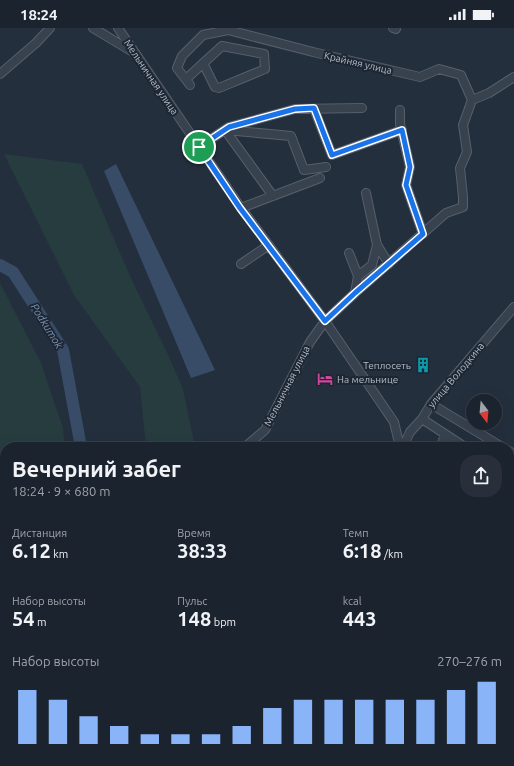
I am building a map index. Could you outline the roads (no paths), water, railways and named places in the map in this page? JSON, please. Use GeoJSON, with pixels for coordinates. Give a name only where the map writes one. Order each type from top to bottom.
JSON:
{"type":"FeatureCollection","features":[{"type":"Feature","properties":{"kind":"street"},"geometry":{"type":"LineString","coordinates":[[0,74],[36,43],[50,28]]}},
{"type":"Feature","properties":{"kind":"street"},"geometry":{"type":"LineString","coordinates":[[93,28],[136,54]]}},
{"type":"Feature","properties":{"kind":"street","name":"Мельничная улица"},"geometry":{"type":"LineString","coordinates":[[118,28],[240,208],[325,321],[394,422],[400,442]]}},
{"type":"Feature","properties":{"kind":"street"},"geometry":{"type":"LineString","coordinates":[[203,63],[215,87],[219,88],[265,68],[264,54],[222,46],[203,63],[188,82],[177,68],[182,56],[203,36],[229,29]]}},
{"type":"Feature","properties":{"kind":"street","name":"Крайняя улица"},"geometry":{"type":"LineString","coordinates":[[229,29],[313,52],[420,77],[439,69],[461,75],[472,100]]}},
{"type":"Feature","properties":{"kind":"street"},"geometry":{"type":"LineString","coordinates":[[472,100],[489,93],[514,78]]}},
{"type":"Feature","properties":{"kind":"street","name":"Мельничная улица"},"geometry":{"type":"LineString","coordinates":[[251,442],[265,430],[310,342],[325,321],[388,261],[423,234],[446,213],[463,207],[460,168],[467,152],[463,125],[472,100]]}},
{"type":"Feature","properties":{"kind":"street"},"geometry":{"type":"LineString","coordinates":[[314,108],[332,155],[402,130]]}},
{"type":"Feature","properties":{"kind":"street"},"geometry":{"type":"LineString","coordinates":[[199,147],[229,127],[295,109],[362,108]]}},
{"type":"Feature","properties":{"kind":"street"},"geometry":{"type":"LineString","coordinates":[[400,110],[400,124],[410,167],[406,185],[423,234]]}},
{"type":"Feature","properties":{"kind":"street"},"geometry":{"type":"LineString","coordinates":[[225,130],[291,136],[304,170],[326,167]]}},
{"type":"Feature","properties":{"kind":"street"},"geometry":{"type":"LineString","coordinates":[[225,130],[273,196]]}},
{"type":"Feature","properties":{"kind":"street"},"geometry":{"type":"LineString","coordinates":[[240,208],[320,178]]}},
{"type":"Feature","properties":{"kind":"street"},"geometry":{"type":"LineString","coordinates":[[366,193],[378,245],[388,261]]}},
{"type":"Feature","properties":{"kind":"street"},"geometry":{"type":"LineString","coordinates":[[241,264],[269,245]]}},
{"type":"Feature","properties":{"kind":"street"},"geometry":{"type":"LineString","coordinates":[[358,276],[372,265],[378,245]]}},
{"type":"Feature","properties":{"kind":"street"},"geometry":{"type":"LineString","coordinates":[[349,253],[358,276],[355,293]]}},
{"type":"Feature","properties":{"kind":"street"},"geometry":{"type":"LineString","coordinates":[[373,261],[388,261]]}},
{"type":"Feature","properties":{"kind":"street","name":"улица Володкина"},"geometry":{"type":"LineString","coordinates":[[405,442],[410,432],[431,404],[514,307]]}},
{"type":"Feature","properties":{"kind":"street"},"geometry":{"type":"LineString","coordinates":[[431,404],[494,442]]}},
{"type":"Feature","properties":{"kind":"street"},"geometry":{"type":"LineString","coordinates":[[422,418],[457,442]]}},
{"type":"Feature","properties":{"kind":"street"},"geometry":{"type":"LineString","coordinates":[[443,442],[445,434]]}},
{"type":"Feature","properties":{"kind":"water"},"geometry":{"type":"Polygon","coordinates":[[[116,164],[215,370],[191,378],[104,171],[116,164]]]}},
{"type":"Feature","properties":{"kind":"waterway","name":"Podkumok"},"geometry":{"type":"LineString","coordinates":[[0,265],[13,272],[63,350],[80,442]]}},
{"type":"Feature","properties":{"kind":"place","name":"Теплосеть"},"geometry":{"type":"Point","coordinates":[423,365]}},
{"type":"Feature","properties":{"kind":"place","name":"На мельнице"},"geometry":{"type":"Point","coordinates":[325,379]}}]}
